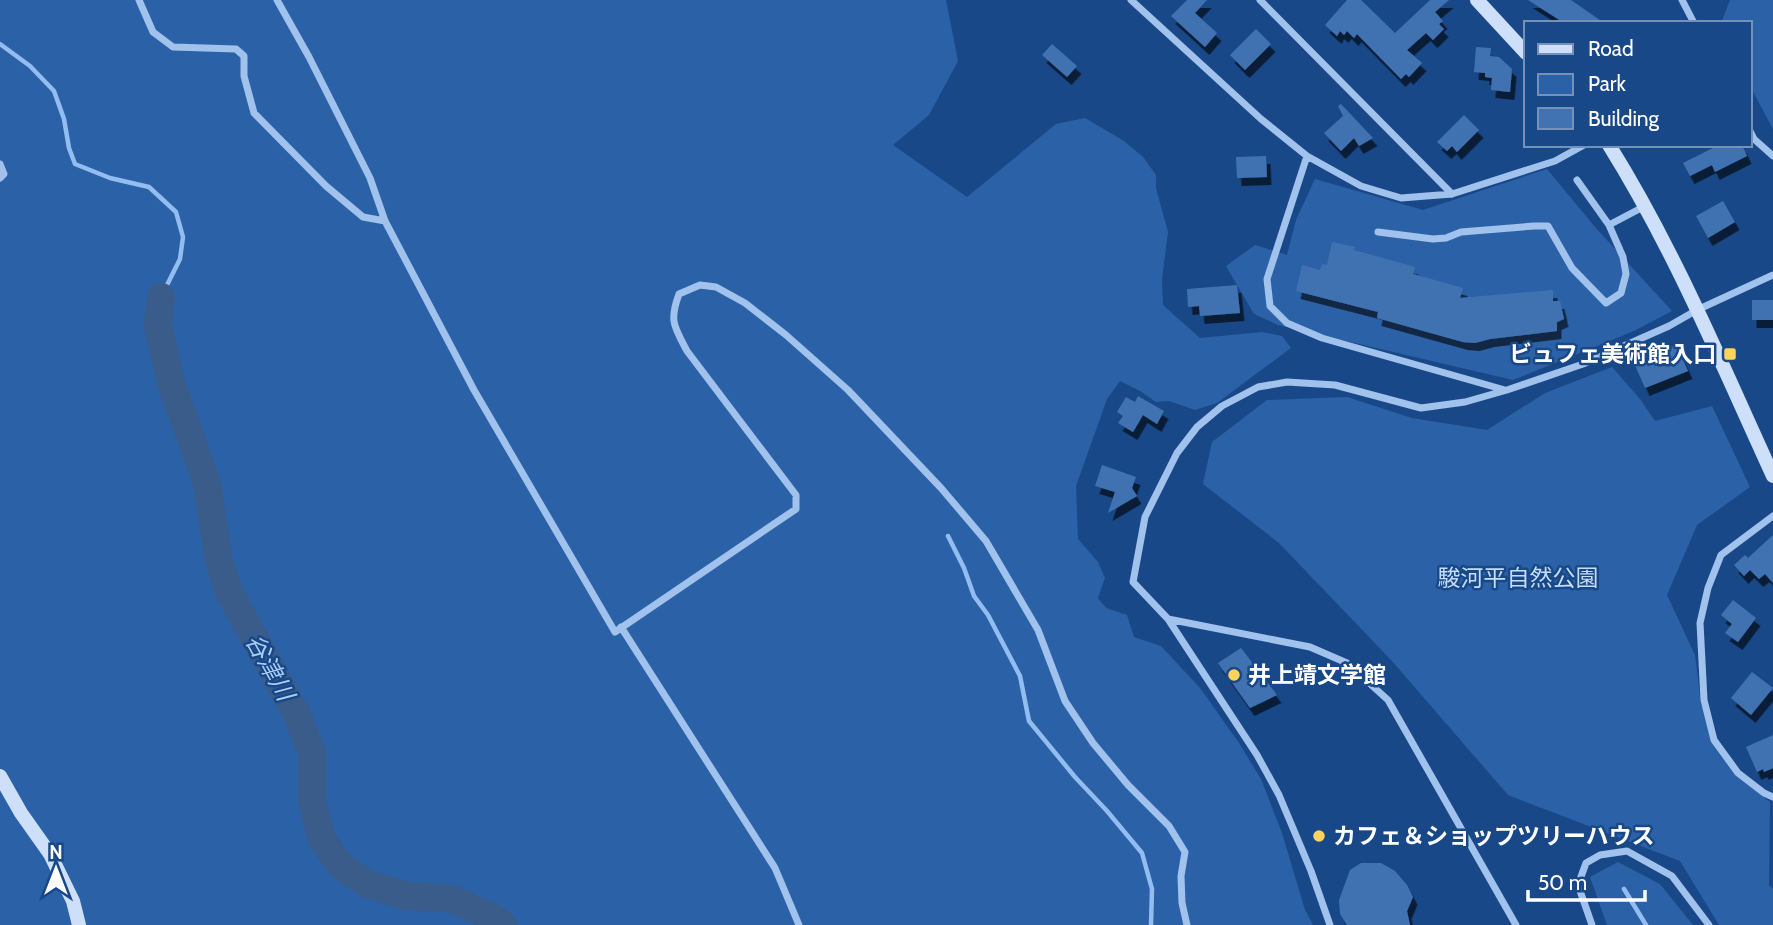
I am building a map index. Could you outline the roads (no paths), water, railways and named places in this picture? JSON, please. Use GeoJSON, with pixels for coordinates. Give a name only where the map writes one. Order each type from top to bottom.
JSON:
{"type":"FeatureCollection","features":[{"type":"Feature","properties":{"kind":"street"},"geometry":{"type":"LineString","coordinates":[[139,0],[152,32],[173,47],[236,48],[244,56],[244,76],[254,113],[335,194],[363,217],[385,221]]}},
{"type":"Feature","properties":{"kind":"street"},"geometry":{"type":"LineString","coordinates":[[277,0],[370,178],[385,221],[468,378],[615,632],[796,509],[796,495],[687,351],[675,328],[673,310],[680,294],[700,285],[716,287],[745,303],[848,390],[941,488],[986,541],[1038,629],[1065,701],[1093,743],[1128,785],[1169,826],[1185,852],[1181,876],[1186,925]]}},
{"type":"Feature","properties":{"kind":"street"},"geometry":{"type":"LineString","coordinates":[[1131,0],[1307,156],[1361,186],[1401,198],[1452,194],[1555,161],[1580,147]]}},
{"type":"Feature","properties":{"kind":"street"},"geometry":{"type":"LineString","coordinates":[[1260,0],[1452,194]]}},
{"type":"Feature","properties":{"kind":"street"},"geometry":{"type":"LineString","coordinates":[[1477,0],[1524,51]]}},
{"type":"Feature","properties":{"kind":"street"},"geometry":{"type":"LineString","coordinates":[[1682,0],[1693,21]]}},
{"type":"Feature","properties":{"kind":"street"},"geometry":{"type":"LineString","coordinates":[[1752,135],[1773,156]]}},
{"type":"Feature","properties":{"kind":"street"},"geometry":{"type":"LineString","coordinates":[[1610,147],[1634,185],[1697,310],[1773,476]]}},
{"type":"Feature","properties":{"kind":"street"},"geometry":{"type":"LineString","coordinates":[[1307,156],[1267,279],[1270,306],[1287,323],[1322,338],[1507,390]]}},
{"type":"Feature","properties":{"kind":"street"},"geometry":{"type":"LineString","coordinates":[[0,164],[4,174],[0,178]]}},
{"type":"Feature","properties":{"kind":"street"},"geometry":{"type":"LineString","coordinates":[[1378,232],[1433,239],[1446,238],[1461,232],[1549,226],[1572,268],[1606,303],[1620,293],[1626,274],[1623,257],[1609,225],[1577,180]]}},
{"type":"Feature","properties":{"kind":"street"},"geometry":{"type":"LineString","coordinates":[[1609,225],[1645,206]]}},
{"type":"Feature","properties":{"kind":"street"},"geometry":{"type":"LineString","coordinates":[[1330,925],[1279,795],[1257,755],[1168,619],[1133,582],[1145,517],[1177,453],[1197,426],[1222,406],[1258,387],[1287,382],[1335,385],[1422,408],[1465,402],[1583,365],[1773,275]]}},
{"type":"Feature","properties":{"kind":"street"},"geometry":{"type":"LineString","coordinates":[[1773,516],[1721,555],[1707,588],[1700,623],[1704,700],[1714,740],[1738,773],[1773,797]]}},
{"type":"Feature","properties":{"kind":"street"},"geometry":{"type":"LineString","coordinates":[[1168,619],[1310,647],[1347,663],[1388,700],[1516,925]]}},
{"type":"Feature","properties":{"kind":"street"},"geometry":{"type":"LineString","coordinates":[[621,627],[775,868],[799,925]]}},
{"type":"Feature","properties":{"kind":"street"},"geometry":{"type":"LineString","coordinates":[[0,776],[21,813],[50,854],[73,901],[79,925]]}},
{"type":"Feature","properties":{"kind":"street"},"geometry":{"type":"LineString","coordinates":[[1592,925],[1578,885],[1586,863],[1600,855],[1627,851],[1672,876],[1709,925]]}},
{"type":"Feature","properties":{"kind":"waterway"},"geometry":{"type":"LineString","coordinates":[[0,44],[30,66],[54,91],[75,164],[110,178],[149,187],[176,212],[183,237],[180,259],[161,297]]}},
{"type":"Feature","properties":{"kind":"waterway","name":"谷津川"},"geometry":{"type":"LineString","coordinates":[[161,297],[158,326],[172,386],[207,483],[219,562],[229,592],[297,715],[312,753],[312,801],[322,839],[341,866],[368,884],[407,896],[452,899],[498,920],[503,925]]}},
{"type":"Feature","properties":{"kind":"waterway"},"geometry":{"type":"LineString","coordinates":[[948,536],[974,596],[988,615],[1020,676],[1029,721],[1142,853],[1152,889],[1151,925]]}},
{"type":"Feature","properties":{"kind":"waterway"},"geometry":{"type":"LineString","coordinates":[[1624,889],[1646,925]]}},
{"type":"Feature","properties":{"kind":"place","name":"ビュフェ美術館入口"},"geometry":{"type":"Point","coordinates":[1730,354]}},
{"type":"Feature","properties":{"kind":"place","name":"井上靖文学館"},"geometry":{"type":"Point","coordinates":[1234,675]}},
{"type":"Feature","properties":{"kind":"place","name":"カフェ＆ショップツリーハウス"},"geometry":{"type":"Point","coordinates":[1319,836]}},
{"type":"Feature","properties":{"kind":"park label","name":"駿河平自然公園"},"geometry":{"type":"Point","coordinates":[1518,578]}}]}
